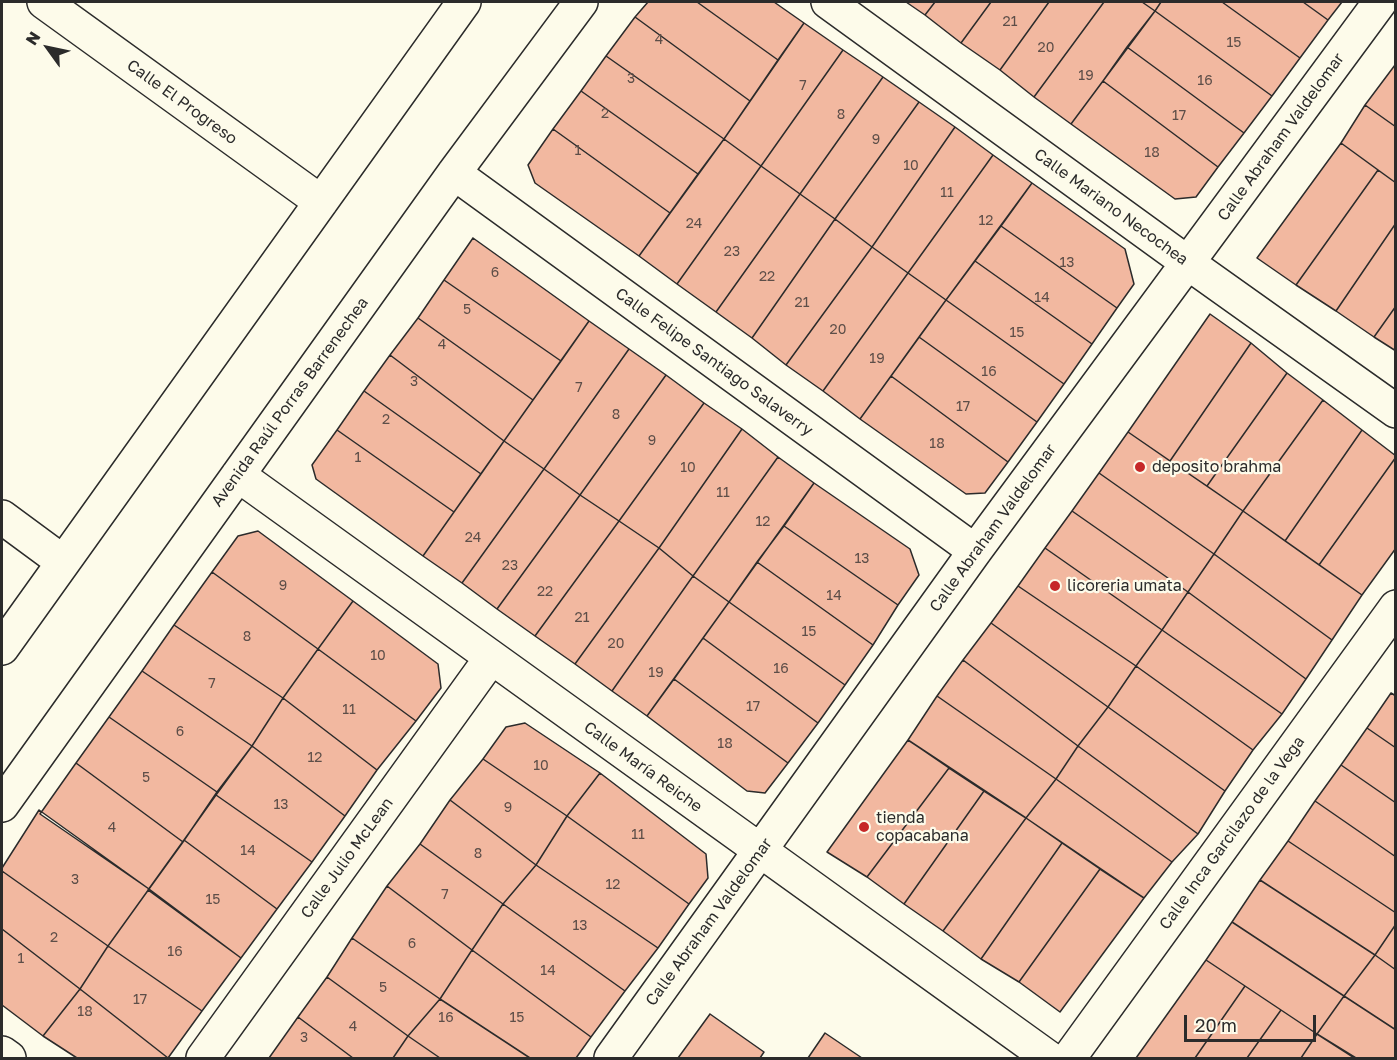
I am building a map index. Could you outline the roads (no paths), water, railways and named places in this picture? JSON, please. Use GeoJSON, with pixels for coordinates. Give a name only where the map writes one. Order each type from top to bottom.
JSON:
{"type":"FeatureCollection","features":[{"type":"Feature","properties":{"kind":"street","name":"Calle El Progreso"},"geometry":{"type":"LineString","coordinates":[[44,2],[321,202]]}},
{"type":"Feature","properties":{"kind":"street"},"geometry":{"type":"LineString","coordinates":[[2,648],[464,2]]}},
{"type":"Feature","properties":{"kind":"street","name":"Avenida Raúl Porras Barrenechea"},"geometry":{"type":"LineString","coordinates":[[2,806],[454,173],[581,2]]}},
{"type":"Feature","properties":{"kind":"street","name":"Calle Mariano Necochea"},"geometry":{"type":"LineString","coordinates":[[828,2],[1395,411]]}},
{"type":"Feature","properties":{"kind":"street","name":"Calle Abraham Valdelomar"},"geometry":{"type":"LineString","coordinates":[[611,1059],[975,551],[1380,2]]}},
{"type":"Feature","properties":{"kind":"street","name":"Calle Felipe Santiago Salaverry"},"geometry":{"type":"LineString","coordinates":[[454,173],[975,551]]}},
{"type":"Feature","properties":{"kind":"street","name":"Calle María Reiche"},"geometry":{"type":"LineString","coordinates":[[237,475],[1049,1059]]}},
{"type":"Feature","properties":{"kind":"street"},"geometry":{"type":"LineString","coordinates":[[2,516],[63,562]]}},
{"type":"Feature","properties":{"kind":"street","name":"Calle Inca Garcilazo de la Vega"},"geometry":{"type":"LineString","coordinates":[[1069,1059],[1395,607]]}},
{"type":"Feature","properties":{"kind":"street","name":"Calle Julio McLean"},"geometry":{"type":"LineString","coordinates":[[203,1059],[491,658]]}},
{"type":"Feature","properties":{"kind":"street"},"geometry":{"type":"LineString","coordinates":[[2,1053],[9,1059]]}},
{"type":"Feature","properties":{"kind":"place","name":"deposito brahma"},"geometry":{"type":"Point","coordinates":[1140,467]}},
{"type":"Feature","properties":{"kind":"place","name":"licoreria umata"},"geometry":{"type":"Point","coordinates":[1055,586]}},
{"type":"Feature","properties":{"kind":"place","name":"tienda copacabana"},"geometry":{"type":"Point","coordinates":[864,827]}}]}
